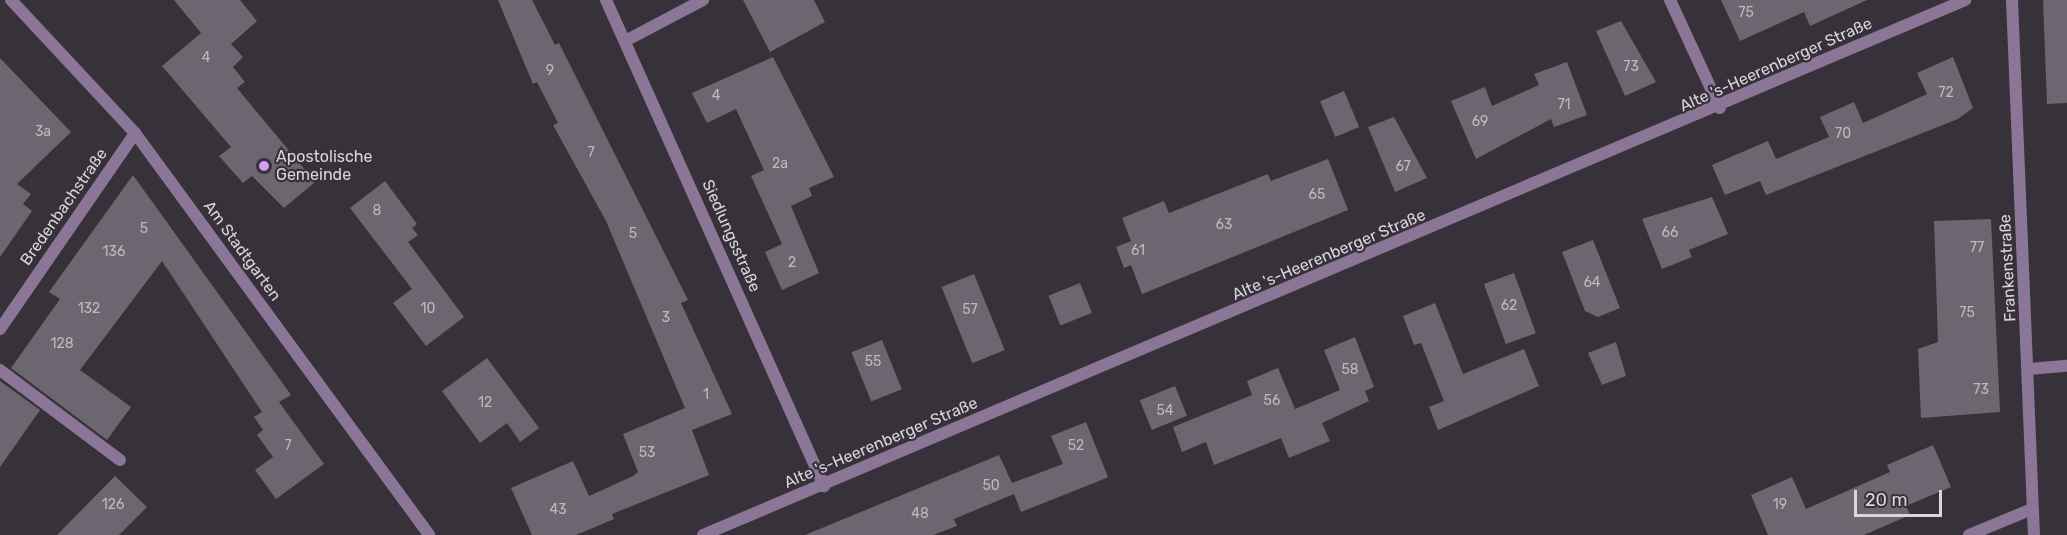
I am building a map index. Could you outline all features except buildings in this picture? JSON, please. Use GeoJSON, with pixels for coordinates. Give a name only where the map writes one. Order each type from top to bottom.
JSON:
{"type":"FeatureCollection","features":[{"type":"Feature","properties":{"kind":"street","name":"Am Stadtgarten"},"geometry":{"type":"LineString","coordinates":[[11,0],[135,133],[429,535]]}},
{"type":"Feature","properties":{"kind":"street","name":"Siedlungsstraße"},"geometry":{"type":"LineString","coordinates":[[606,0],[627,40],[824,486]]}},
{"type":"Feature","properties":{"kind":"street"},"geometry":{"type":"LineString","coordinates":[[627,40],[703,0]]}},
{"type":"Feature","properties":{"kind":"street"},"geometry":{"type":"LineString","coordinates":[[1670,0],[1720,108]]}},
{"type":"Feature","properties":{"kind":"street","name":"Alte 's-Heerenberger Straße"},"geometry":{"type":"LineString","coordinates":[[703,535],[1720,108],[1965,0]]}},
{"type":"Feature","properties":{"kind":"street","name":"Frankenstraße"},"geometry":{"type":"LineString","coordinates":[[2012,0],[2030,369],[2034,535]]}},
{"type":"Feature","properties":{"kind":"street","name":"Bredenbachstraße"},"geometry":{"type":"LineString","coordinates":[[0,329],[135,133]]}},
{"type":"Feature","properties":{"kind":"street"},"geometry":{"type":"LineString","coordinates":[[2030,369],[2067,366]]}},
{"type":"Feature","properties":{"kind":"street"},"geometry":{"type":"LineString","coordinates":[[0,370],[120,460]]}},
{"type":"Feature","properties":{"kind":"street"},"geometry":{"type":"LineString","coordinates":[[1969,535],[2032,509]]}},
{"type":"Feature","properties":{"kind":"place","name":"Apostolische Gemeinde"},"geometry":{"type":"Point","coordinates":[264,166]}}]}
